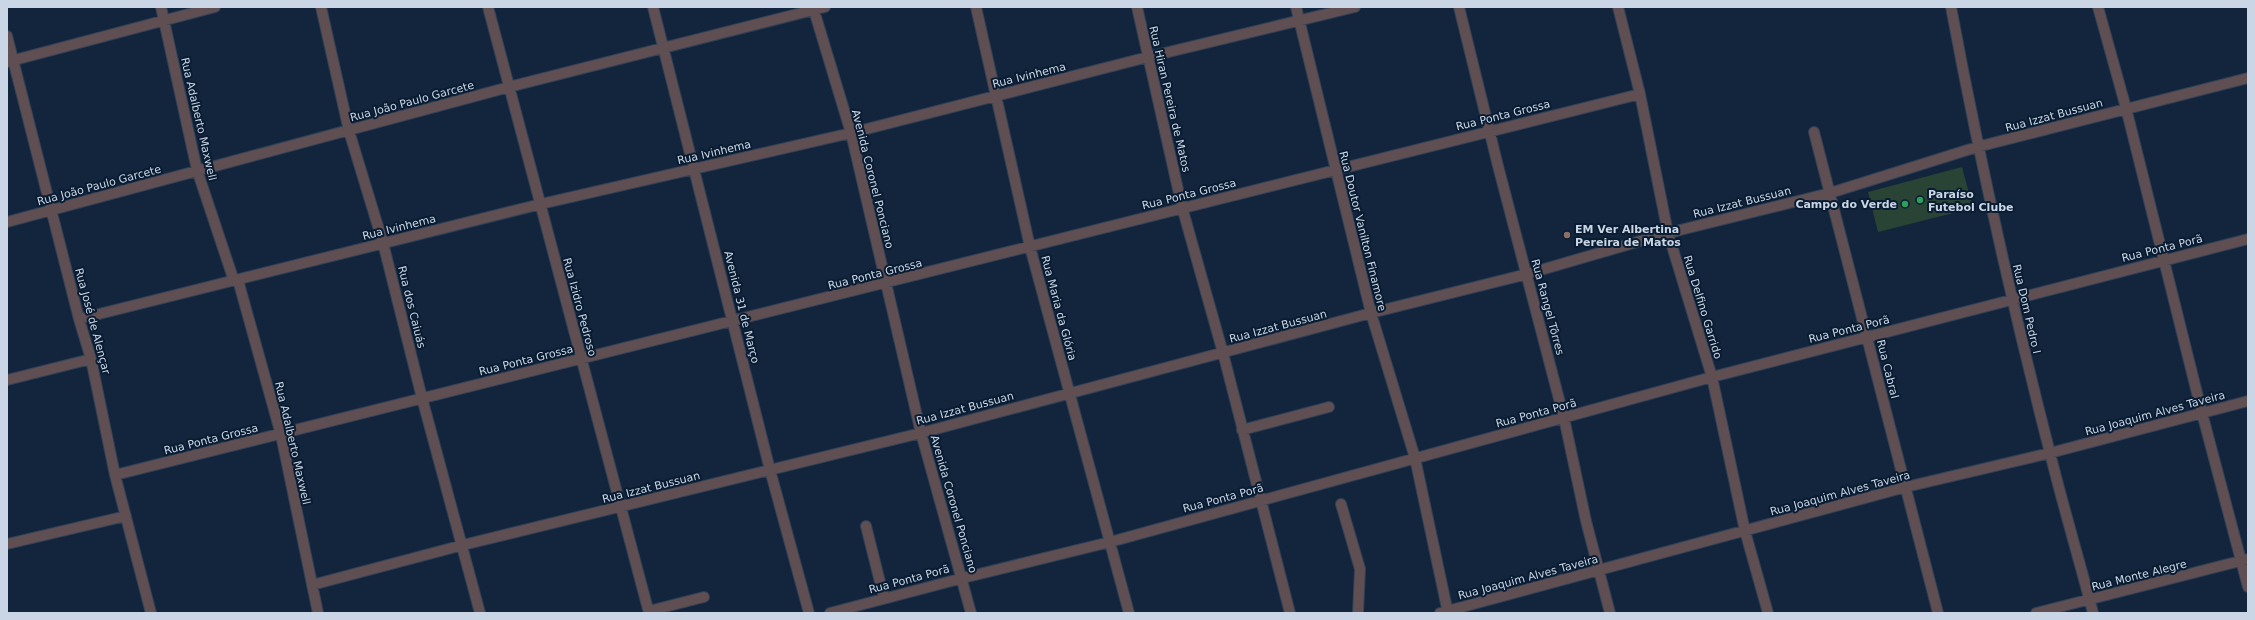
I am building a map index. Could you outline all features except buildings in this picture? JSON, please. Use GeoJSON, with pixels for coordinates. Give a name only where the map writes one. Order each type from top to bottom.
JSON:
{"type":"FeatureCollection","features":[{"type":"Feature","properties":{"kind":"street","name":"Rua Adalberto Maxwell"},"geometry":{"type":"LineString","coordinates":[[161,7],[197,170],[236,280],[281,435],[318,613]]}},
{"type":"Feature","properties":{"kind":"street"},"geometry":{"type":"LineString","coordinates":[[10,62],[215,7]]}},
{"type":"Feature","properties":{"kind":"street","name":"Rua dos Caiuás"},"geometry":{"type":"LineString","coordinates":[[321,7],[349,131],[383,243],[422,398],[463,545],[480,613]]}},
{"type":"Feature","properties":{"kind":"street","name":"Rua Izidro Pedroso"},"geometry":{"type":"LineString","coordinates":[[488,7],[649,612]]}},
{"type":"Feature","properties":{"kind":"street","name":"Avenida 31 de Março"},"geometry":{"type":"LineString","coordinates":[[654,7],[770,470],[809,613]]}},
{"type":"Feature","properties":{"kind":"street","name":"Rua João Paulo Garcete"},"geometry":{"type":"LineString","coordinates":[[7,222],[509,87],[825,7]]}},
{"type":"Feature","properties":{"kind":"street","name":"Rua Maria da Glória"},"geometry":{"type":"LineString","coordinates":[[976,7],[1030,247],[1129,613]]}},
{"type":"Feature","properties":{"kind":"street","name":"Rua Hiran Pereira de Matos"},"geometry":{"type":"LineString","coordinates":[[1137,7],[1182,207],[1223,353],[1290,613]]}},
{"type":"Feature","properties":{"kind":"street","name":"Rua Doutor Vanilton Finamore"},"geometry":{"type":"LineString","coordinates":[[1296,7],[1371,313],[1416,458],[1445,612]]}},
{"type":"Feature","properties":{"kind":"street","name":"Rua Ivinhema"},"geometry":{"type":"LineString","coordinates":[[79,319],[540,204],[851,133],[1148,57],[1355,7]]}},
{"type":"Feature","properties":{"kind":"street","name":"Rua Rangel Tôrres"},"geometry":{"type":"LineString","coordinates":[[1460,7],[1489,131],[1564,418],[1586,522],[1600,570],[1610,613]]}},
{"type":"Feature","properties":{"kind":"street","name":"Rua Delfino Garrido"},"geometry":{"type":"LineString","coordinates":[[1618,7],[1640,94],[1668,233],[1712,377],[1745,531],[1768,613]]}},
{"type":"Feature","properties":{"kind":"street","name":"Rua Dom Pedro I"},"geometry":{"type":"LineString","coordinates":[[1951,7],[1977,147],[2012,299],[2050,453],[2093,613]]}},
{"type":"Feature","properties":{"kind":"street"},"geometry":{"type":"LineString","coordinates":[[2098,7],[2126,108],[2202,413],[2245,560],[2248,587]]}},
{"type":"Feature","properties":{"kind":"street","name":"Avenida Coronel Ponciano"},"geometry":{"type":"LineString","coordinates":[[814,9],[851,133],[921,432],[963,578],[971,613]]}},
{"type":"Feature","properties":{"kind":"street","name":"Rua José de Alençar"},"geometry":{"type":"LineString","coordinates":[[7,36],[10,62],[52,210],[79,319],[91,359],[115,475],[151,613]]}},
{"type":"Feature","properties":{"kind":"street","name":"Rua Izzat Bussuan"},"geometry":{"type":"LineString","coordinates":[[312,585],[463,545],[921,432],[1371,313],[1527,274],[1668,233],[1830,193],[1977,147],[2248,78]]}},
{"type":"Feature","properties":{"kind":"street","name":"Rua Ponta Grossa"},"geometry":{"type":"LineString","coordinates":[[115,475],[281,435],[422,398],[1030,247],[1182,207],[1335,171],[1640,94]]}},
{"type":"Feature","properties":{"kind":"street","name":"Rua Cabral"},"geometry":{"type":"LineString","coordinates":[[1814,132],[1938,613]]}},
{"type":"Feature","properties":{"kind":"street","name":"Rua Ponta Porã"},"geometry":{"type":"LineString","coordinates":[[830,613],[884,598],[1109,542],[1712,377],[2248,239]]}},
{"type":"Feature","properties":{"kind":"street"},"geometry":{"type":"LineString","coordinates":[[7,380],[91,359]]}},
{"type":"Feature","properties":{"kind":"street","name":"Rua Joaquim Alves Taveira"},"geometry":{"type":"LineString","coordinates":[[1445,612],[1906,487],[2050,453],[2248,401]]}},
{"type":"Feature","properties":{"kind":"street"},"geometry":{"type":"LineString","coordinates":[[1242,430],[1329,406]]}},
{"type":"Feature","properties":{"kind":"street"},"geometry":{"type":"LineString","coordinates":[[1341,504],[1360,569],[1358,613]]}},
{"type":"Feature","properties":{"kind":"street"},"geometry":{"type":"LineString","coordinates":[[7,544],[126,516]]}},
{"type":"Feature","properties":{"kind":"street"},"geometry":{"type":"LineString","coordinates":[[866,526],[884,598]]}},
{"type":"Feature","properties":{"kind":"street","name":"Rua Monte Alegre"},"geometry":{"type":"LineString","coordinates":[[2036,613],[2245,560]]}},
{"type":"Feature","properties":{"kind":"street"},"geometry":{"type":"LineString","coordinates":[[649,612],[704,597]]}},
{"type":"Feature","properties":{"kind":"green space","name":"Campo do Verde"},"geometry":{"type":"Polygon","coordinates":[[[1962,167],[1973,208],[1878,232],[1868,192],[1962,167]]]}},
{"type":"Feature","properties":{"kind":"place","name":"Paraíso Futebol Clube"},"geometry":{"type":"Point","coordinates":[1920,200]}},
{"type":"Feature","properties":{"kind":"place","name":"Campo do Verde"},"geometry":{"type":"Point","coordinates":[1905,204]}},
{"type":"Feature","properties":{"kind":"place","name":"EM Ver Albertina Pereira de Matos"},"geometry":{"type":"Point","coordinates":[1567,235]}}]}
